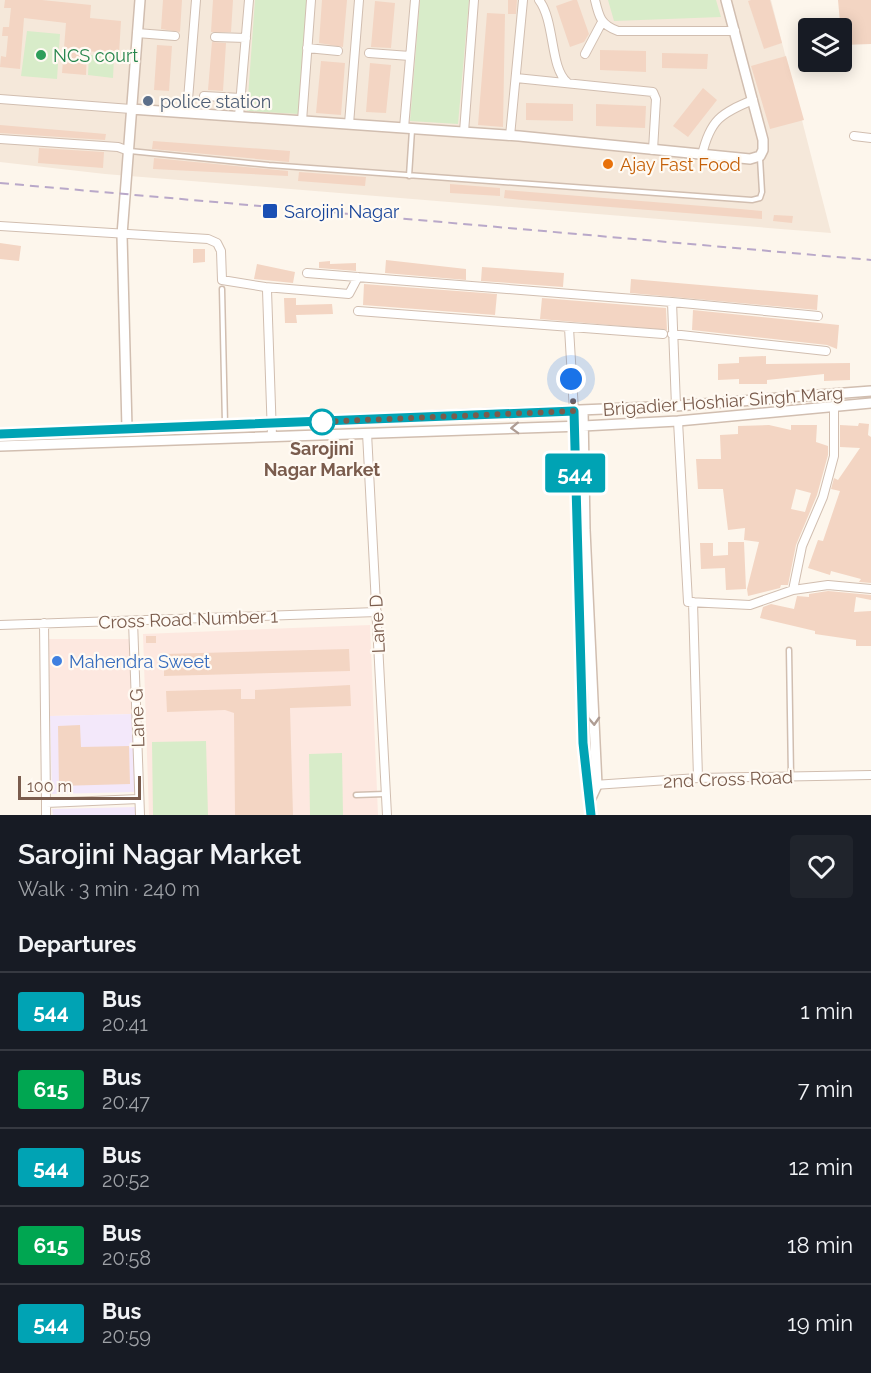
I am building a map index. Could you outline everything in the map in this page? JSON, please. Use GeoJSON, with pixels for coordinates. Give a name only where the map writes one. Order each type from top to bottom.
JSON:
{"type":"FeatureCollection","features":[{"type":"Feature","properties":{"kind":"street"},"geometry":{"type":"LineString","coordinates":[[127,440],[122,235],[140,0]]}},
{"type":"Feature","properties":{"kind":"street"},"geometry":{"type":"LineString","coordinates":[[187,112],[196,0]]}},
{"type":"Feature","properties":{"kind":"street"},"geometry":{"type":"LineString","coordinates":[[239,116],[249,0]]}},
{"type":"Feature","properties":{"kind":"street"},"geometry":{"type":"LineString","coordinates":[[302,121],[311,0]]}},
{"type":"Feature","properties":{"kind":"street"},"geometry":{"type":"LineString","coordinates":[[349,124],[359,0]]}},
{"type":"Feature","properties":{"kind":"street"},"geometry":{"type":"LineString","coordinates":[[408,128],[410,56],[415,0]]}},
{"type":"Feature","properties":{"kind":"street"},"geometry":{"type":"LineString","coordinates":[[464,132],[474,0]]}},
{"type":"Feature","properties":{"kind":"street"},"geometry":{"type":"LineString","coordinates":[[510,136],[523,0]]}},
{"type":"Feature","properties":{"kind":"street"},"geometry":{"type":"LineString","coordinates":[[539,0],[554,41],[561,75],[568,83]]}},
{"type":"Feature","properties":{"kind":"street"},"geometry":{"type":"LineString","coordinates":[[595,0],[602,22],[606,27],[618,31],[735,31]]}},
{"type":"Feature","properties":{"kind":"street"},"geometry":{"type":"LineString","coordinates":[[0,99],[464,132],[750,159],[760,156],[763,150],[763,140],[726,0]]}},
{"type":"Feature","properties":{"kind":"street"},"geometry":{"type":"LineString","coordinates":[[585,54],[602,22]]}},
{"type":"Feature","properties":{"kind":"street"},"geometry":{"type":"LineString","coordinates":[[137,33],[175,36]]}},
{"type":"Feature","properties":{"kind":"street"},"geometry":{"type":"LineString","coordinates":[[215,37],[246,38]]}},
{"type":"Feature","properties":{"kind":"street"},"geometry":{"type":"LineString","coordinates":[[307,48],[338,51]]}},
{"type":"Feature","properties":{"kind":"street"},"geometry":{"type":"LineString","coordinates":[[369,53],[410,56]]}},
{"type":"Feature","properties":{"kind":"street"},"geometry":{"type":"LineString","coordinates":[[516,78],[652,92],[656,99],[653,150]]}},
{"type":"Feature","properties":{"kind":"street"},"geometry":{"type":"LineString","coordinates":[[204,96],[241,98]]}},
{"type":"Feature","properties":{"kind":"street"},"geometry":{"type":"LineString","coordinates":[[702,155],[709,129],[718,117],[753,100]]}},
{"type":"Feature","properties":{"kind":"street"},"geometry":{"type":"LineString","coordinates":[[854,136],[871,138]]}},
{"type":"Feature","properties":{"kind":"street"},"geometry":{"type":"LineString","coordinates":[[0,139],[118,147],[129,151]]}},
{"type":"Feature","properties":{"kind":"street"},"geometry":{"type":"LineString","coordinates":[[0,226],[208,239],[217,243],[221,251],[222,280],[265,287],[349,294],[358,277]]}},
{"type":"Feature","properties":{"kind":"street"},"geometry":{"type":"LineString","coordinates":[[307,273],[818,316]]}},
{"type":"Feature","properties":{"kind":"street"},"geometry":{"type":"LineString","coordinates":[[265,287],[267,290],[272,436]]}},
{"type":"Feature","properties":{"kind":"street"},"geometry":{"type":"LineString","coordinates":[[672,302],[676,406]]}},
{"type":"Feature","properties":{"kind":"street"},"geometry":{"type":"LineString","coordinates":[[358,311],[663,334]]}},
{"type":"Feature","properties":{"kind":"street"},"geometry":{"type":"LineString","coordinates":[[568,328],[578,411],[585,530],[597,785],[591,798]]}},
{"type":"Feature","properties":{"kind":"street"},"geometry":{"type":"LineString","coordinates":[[672,334],[826,351]]}},
{"type":"Feature","properties":{"kind":"street","name":"Brigadier Hoshiar Singh Marg"},"geometry":{"type":"LineString","coordinates":[[0,434],[578,411],[871,392]]}},
{"type":"Feature","properties":{"kind":"street"},"geometry":{"type":"LineString","coordinates":[[0,446],[579,426],[678,421],[834,406],[870,405]]}},
{"type":"Feature","properties":{"kind":"street"},"geometry":{"type":"LineString","coordinates":[[793,590],[802,546],[823,497],[834,456],[834,406]]}},
{"type":"Feature","properties":{"kind":"street"},"geometry":{"type":"LineString","coordinates":[[678,421],[688,602],[750,604],[793,590],[828,585],[871,589]]}},
{"type":"Feature","properties":{"kind":"street"},"geometry":{"type":"LineString","coordinates":[[579,426],[579,658],[586,785],[591,798],[591,815]]}},
{"type":"Feature","properties":{"kind":"street","name":"Lane D"},"geometry":{"type":"LineString","coordinates":[[367,433],[387,815]]}},
{"type":"Feature","properties":{"kind":"street"},"geometry":{"type":"LineString","coordinates":[[693,602],[698,778]]}},
{"type":"Feature","properties":{"kind":"street","name":"Cross Road Number 1"},"geometry":{"type":"LineString","coordinates":[[0,625],[377,612]]}},
{"type":"Feature","properties":{"kind":"street","name":"Lane G"},"geometry":{"type":"LineString","coordinates":[[133,621],[140,815]]}},
{"type":"Feature","properties":{"kind":"street"},"geometry":{"type":"LineString","coordinates":[[44,623],[46,815]]}},
{"type":"Feature","properties":{"kind":"street","name":"2nd Cross Road"},"geometry":{"type":"LineString","coordinates":[[586,785],[698,778],[871,775]]}},
{"type":"Feature","properties":{"kind":"street"},"geometry":{"type":"LineString","coordinates":[[46,803],[139,799]]}},
{"type":"Feature","properties":{"kind":"lane"},"geometry":{"type":"LineString","coordinates":[[408,128],[409,176]]}},
{"type":"Feature","properties":{"kind":"lane"},"geometry":{"type":"LineString","coordinates":[[129,151],[409,176],[752,200],[760,198],[762,192],[760,156]]}},
{"type":"Feature","properties":{"kind":"lane"},"geometry":{"type":"LineString","coordinates":[[222,289],[225,425]]}},
{"type":"Feature","properties":{"kind":"lane"},"geometry":{"type":"LineString","coordinates":[[789,650],[791,776]]}},
{"type":"Feature","properties":{"kind":"lane"},"geometry":{"type":"LineString","coordinates":[[356,795],[386,794]]}},
{"type":"Feature","properties":{"kind":"shaded area"},"geometry":{"type":"Polygon","coordinates":[[[0,0],[771,0],[831,233],[105,174],[0,162],[0,0]]]}},
{"type":"Feature","properties":{"kind":"shaded area"},"geometry":{"type":"Polygon","coordinates":[[[370,625],[378,815],[149,815],[143,634],[370,625]]]}},
{"type":"Feature","properties":{"kind":"shaded area"},"geometry":{"type":"Polygon","coordinates":[[[48,639],[132,639],[133,714],[50,716],[48,639]]]}},
{"type":"Feature","properties":{"kind":"shaded area"},"geometry":{"type":"Polygon","coordinates":[[[133,714],[135,792],[52,794],[50,716],[133,714]]]}},
{"type":"Feature","properties":{"kind":"shaded area"},"geometry":{"type":"Polygon","coordinates":[[[136,807],[136,815],[53,815],[52,809],[136,807]]]}},
{"type":"Feature","properties":{"kind":"green space"},"geometry":{"type":"Polygon","coordinates":[[[255,0],[307,0],[299,114],[247,111],[255,0]]]}},
{"type":"Feature","properties":{"kind":"green space"},"geometry":{"type":"Polygon","coordinates":[[[420,0],[469,0],[458,124],[410,121],[420,0]]]}},
{"type":"Feature","properties":{"kind":"green space"},"geometry":{"type":"Polygon","coordinates":[[[608,0],[716,0],[721,17],[614,21],[608,0]]]}},
{"type":"Feature","properties":{"kind":"green space","name":"NCS court"},"geometry":{"type":"Polygon","coordinates":[[[27,31],[60,34],[57,79],[21,76],[27,31]]]}},
{"type":"Feature","properties":{"kind":"green space"},"geometry":{"type":"Polygon","coordinates":[[[89,55],[114,57],[113,78],[88,75],[89,55]]]}},
{"type":"Feature","properties":{"kind":"green space"},"geometry":{"type":"Polygon","coordinates":[[[206,741],[208,815],[153,815],[152,742],[206,741]]]}},
{"type":"Feature","properties":{"kind":"green space"},"geometry":{"type":"Polygon","coordinates":[[[342,753],[343,815],[310,815],[309,754],[342,753]]]}},
{"type":"Feature","properties":{"kind":"building"},"geometry":{"type":"Polygon","coordinates":[[[5,0],[42,0],[91,5],[90,18],[121,21],[119,54],[87,51],[86,75],[62,73],[66,23],[24,18],[20,69],[0,67],[1,56],[6,57],[8,36],[2,36],[3,27],[9,27],[11,8],[4,8],[5,0]]]}},
{"type":"Feature","properties":{"kind":"building"},"geometry":{"type":"Polygon","coordinates":[[[163,0],[182,0],[180,32],[161,29],[163,0]]]}},
{"type":"Feature","properties":{"kind":"building"},"geometry":{"type":"Polygon","coordinates":[[[213,0],[233,0],[231,32],[211,32],[213,0]]]}},
{"type":"Feature","properties":{"kind":"building"},"geometry":{"type":"Polygon","coordinates":[[[322,0],[347,0],[343,47],[319,43],[322,0]]]}},
{"type":"Feature","properties":{"kind":"building"},"geometry":{"type":"Polygon","coordinates":[[[508,0],[517,0],[516,14],[508,14],[508,0]]]}},
{"type":"Feature","properties":{"kind":"building"},"geometry":{"type":"Polygon","coordinates":[[[577,0],[589,34],[584,42],[570,47],[556,6],[577,0]]]}},
{"type":"Feature","properties":{"kind":"building"},"geometry":{"type":"Polygon","coordinates":[[[770,0],[782,43],[764,49],[748,1],[770,0]]]}},
{"type":"Feature","properties":{"kind":"building"},"geometry":{"type":"Polygon","coordinates":[[[838,0],[871,0],[871,44],[852,45],[852,18],[840,18],[838,0]]]}},
{"type":"Feature","properties":{"kind":"building"},"geometry":{"type":"Polygon","coordinates":[[[375,1],[395,3],[391,48],[371,47],[375,1]]]}},
{"type":"Feature","properties":{"kind":"building"},"geometry":{"type":"Polygon","coordinates":[[[487,13],[505,14],[503,127],[478,125],[487,13]]]}},
{"type":"Feature","properties":{"kind":"building"},"geometry":{"type":"Polygon","coordinates":[[[212,42],[226,43],[223,91],[208,90],[212,42]]]}},
{"type":"Feature","properties":{"kind":"building"},"geometry":{"type":"Polygon","coordinates":[[[157,45],[172,46],[169,91],[154,90],[157,45]]]}},
{"type":"Feature","properties":{"kind":"building"},"geometry":{"type":"Polygon","coordinates":[[[600,50],[646,51],[646,72],[600,70],[600,50]]]}},
{"type":"Feature","properties":{"kind":"building"},"geometry":{"type":"Polygon","coordinates":[[[662,53],[708,54],[707,69],[662,68],[662,53]]]}},
{"type":"Feature","properties":{"kind":"building"},"geometry":{"type":"Polygon","coordinates":[[[786,56],[804,120],[770,129],[751,66],[786,56]]]}},
{"type":"Feature","properties":{"kind":"building"},"geometry":{"type":"Polygon","coordinates":[[[321,61],[345,63],[341,115],[316,113],[321,61]]]}},
{"type":"Feature","properties":{"kind":"building"},"geometry":{"type":"Polygon","coordinates":[[[370,63],[391,65],[386,113],[366,112],[370,63]]]}},
{"type":"Feature","properties":{"kind":"building"},"geometry":{"type":"Polygon","coordinates":[[[703,88],[717,100],[688,137],[673,126],[703,88]]]}},
{"type":"Feature","properties":{"kind":"building"},"geometry":{"type":"Polygon","coordinates":[[[526,103],[573,104],[573,121],[526,120],[526,103]]]}},
{"type":"Feature","properties":{"kind":"building"},"geometry":{"type":"Polygon","coordinates":[[[596,104],[646,106],[645,128],[596,126],[596,104]]]}},
{"type":"Feature","properties":{"kind":"building"},"geometry":{"type":"Polygon","coordinates":[[[0,125],[106,134],[105,140],[0,133],[0,125]]]}},
{"type":"Feature","properties":{"kind":"building"},"geometry":{"type":"Polygon","coordinates":[[[153,141],[290,151],[289,162],[152,149],[153,141]]]}},
{"type":"Feature","properties":{"kind":"building"},"geometry":{"type":"Polygon","coordinates":[[[39,148],[104,152],[103,168],[38,163],[39,148]]]}},
{"type":"Feature","properties":{"kind":"building"},"geometry":{"type":"Polygon","coordinates":[[[154,158],[288,171],[288,176],[153,169],[154,158]]]}},
{"type":"Feature","properties":{"kind":"building"},"geometry":{"type":"Polygon","coordinates":[[[299,172],[366,177],[365,186],[298,181],[299,172]]]}},
{"type":"Feature","properties":{"kind":"building"},"geometry":{"type":"Polygon","coordinates":[[[450,184],[500,188],[500,196],[450,193],[450,184]]]}},
{"type":"Feature","properties":{"kind":"building"},"geometry":{"type":"Polygon","coordinates":[[[505,190],[762,211],[762,219],[504,198],[505,190]]]}},
{"type":"Feature","properties":{"kind":"building"},"geometry":{"type":"Polygon","coordinates":[[[774,215],[793,216],[792,223],[773,221],[774,215]]]}},
{"type":"Feature","properties":{"kind":"building"},"geometry":{"type":"Polygon","coordinates":[[[0,243],[21,246],[19,261],[0,259],[0,243]]]}},
{"type":"Feature","properties":{"kind":"building"},"geometry":{"type":"Polygon","coordinates":[[[193,249],[205,249],[205,262],[193,263],[193,249]]]}},
{"type":"Feature","properties":{"kind":"building"},"geometry":{"type":"Polygon","coordinates":[[[386,260],[466,269],[466,280],[385,273],[386,260]]]}},
{"type":"Feature","properties":{"kind":"building"},"geometry":{"type":"Polygon","coordinates":[[[330,261],[330,264],[356,263],[356,271],[319,268],[319,262],[330,261]]]}},
{"type":"Feature","properties":{"kind":"building"},"geometry":{"type":"Polygon","coordinates":[[[257,264],[295,272],[293,283],[254,279],[257,264]]]}},
{"type":"Feature","properties":{"kind":"building"},"geometry":{"type":"Polygon","coordinates":[[[482,267],[564,273],[563,287],[481,281],[482,267]]]}},
{"type":"Feature","properties":{"kind":"building"},"geometry":{"type":"Polygon","coordinates":[[[631,279],[818,295],[817,310],[630,293],[631,279]]]}},
{"type":"Feature","properties":{"kind":"building"},"geometry":{"type":"Polygon","coordinates":[[[364,284],[497,294],[495,315],[363,305],[364,284]]]}},
{"type":"Feature","properties":{"kind":"building"},"geometry":{"type":"Polygon","coordinates":[[[284,298],[296,298],[296,305],[332,304],[333,314],[296,315],[297,323],[285,323],[284,298]]]}},
{"type":"Feature","properties":{"kind":"building"},"geometry":{"type":"Polygon","coordinates":[[[542,298],[666,308],[667,330],[540,319],[542,298]]]}},
{"type":"Feature","properties":{"kind":"building"},"geometry":{"type":"Polygon","coordinates":[[[693,310],[839,325],[837,349],[827,345],[692,330],[693,310]]]}},
{"type":"Feature","properties":{"kind":"building"},"geometry":{"type":"Polygon","coordinates":[[[766,356],[766,364],[850,363],[850,380],[824,381],[824,374],[767,380],[767,384],[739,384],[739,379],[718,380],[718,364],[739,363],[739,357],[766,356]]]}},
{"type":"Feature","properties":{"kind":"building"},"geometry":{"type":"Polygon","coordinates":[[[859,423],[869,424],[868,435],[871,437],[871,583],[859,582],[861,579],[831,571],[830,575],[808,568],[818,540],[823,541],[840,491],[831,489],[834,478],[838,480],[860,448],[840,447],[840,425],[858,426],[859,423]]]}},
{"type":"Feature","properties":{"kind":"building"},"geometry":{"type":"Polygon","coordinates":[[[769,425],[791,430],[791,425],[817,425],[816,442],[828,446],[828,455],[817,495],[796,545],[788,585],[781,585],[780,588],[748,596],[747,589],[759,542],[744,540],[745,528],[728,530],[723,489],[698,489],[696,459],[721,459],[720,435],[738,434],[738,426],[769,425]],[[796,489],[791,509],[805,512],[811,493],[796,489]]]}},
{"type":"Feature","properties":{"kind":"building"},"geometry":{"type":"Polygon","coordinates":[[[728,542],[744,542],[746,589],[726,590],[725,568],[701,569],[700,543],[713,543],[713,556],[728,555],[728,542]]]}},
{"type":"Feature","properties":{"kind":"building"},"geometry":{"type":"Polygon","coordinates":[[[828,591],[871,595],[871,600],[856,597],[854,612],[871,611],[871,646],[856,646],[856,640],[815,634],[815,631],[760,618],[763,607],[771,604],[794,609],[797,596],[809,597],[809,594],[828,591]]]}},
{"type":"Feature","properties":{"kind":"building"},"geometry":{"type":"Polygon","coordinates":[[[146,636],[156,636],[156,643],[146,643],[146,636]]]}},
{"type":"Feature","properties":{"kind":"building"},"geometry":{"type":"Polygon","coordinates":[[[349,649],[350,671],[164,676],[164,654],[349,649]]]}},
{"type":"Feature","properties":{"kind":"building"},"geometry":{"type":"Polygon","coordinates":[[[350,685],[351,706],[290,708],[293,815],[235,815],[234,713],[225,710],[167,712],[166,691],[241,689],[241,699],[255,699],[255,690],[350,685]]]}},
{"type":"Feature","properties":{"kind":"building"},"geometry":{"type":"Polygon","coordinates":[[[80,725],[81,747],[129,746],[130,784],[59,786],[58,726],[80,725]]]}},
{"type":"Feature","properties":{"kind":"railway"},"geometry":{"type":"LineString","coordinates":[[0,183],[871,260]]}},
{"type":"Feature","properties":{"kind":"bus line","name":"544"},"geometry":{"type":"LineString","coordinates":[[0,434],[574,411],[583,743],[586,785],[591,798],[591,815]]}},
{"type":"Feature","properties":{"kind":"place","name":"NCS court"},"geometry":{"type":"Point","coordinates":[41,55]}},
{"type":"Feature","properties":{"kind":"place","name":"police station"},"geometry":{"type":"Point","coordinates":[148,101]}},
{"type":"Feature","properties":{"kind":"place","name":"Ajay Fast Food"},"geometry":{"type":"Point","coordinates":[608,164]}},
{"type":"Feature","properties":{"kind":"place","name":"Sarojini Nagar"},"geometry":{"type":"Point","coordinates":[270,211]}},
{"type":"Feature","properties":{"kind":"place","name":"Sarojini Nagar Market"},"geometry":{"type":"Point","coordinates":[322,422]}},
{"type":"Feature","properties":{"kind":"place","name":"Mahendra Sweet"},"geometry":{"type":"Point","coordinates":[57,661]}},
{"type":"Feature","properties":{"kind":"route"},"geometry":{"type":"LineString","coordinates":[[322,422],[318,422],[574,411],[571,379]]}}]}
